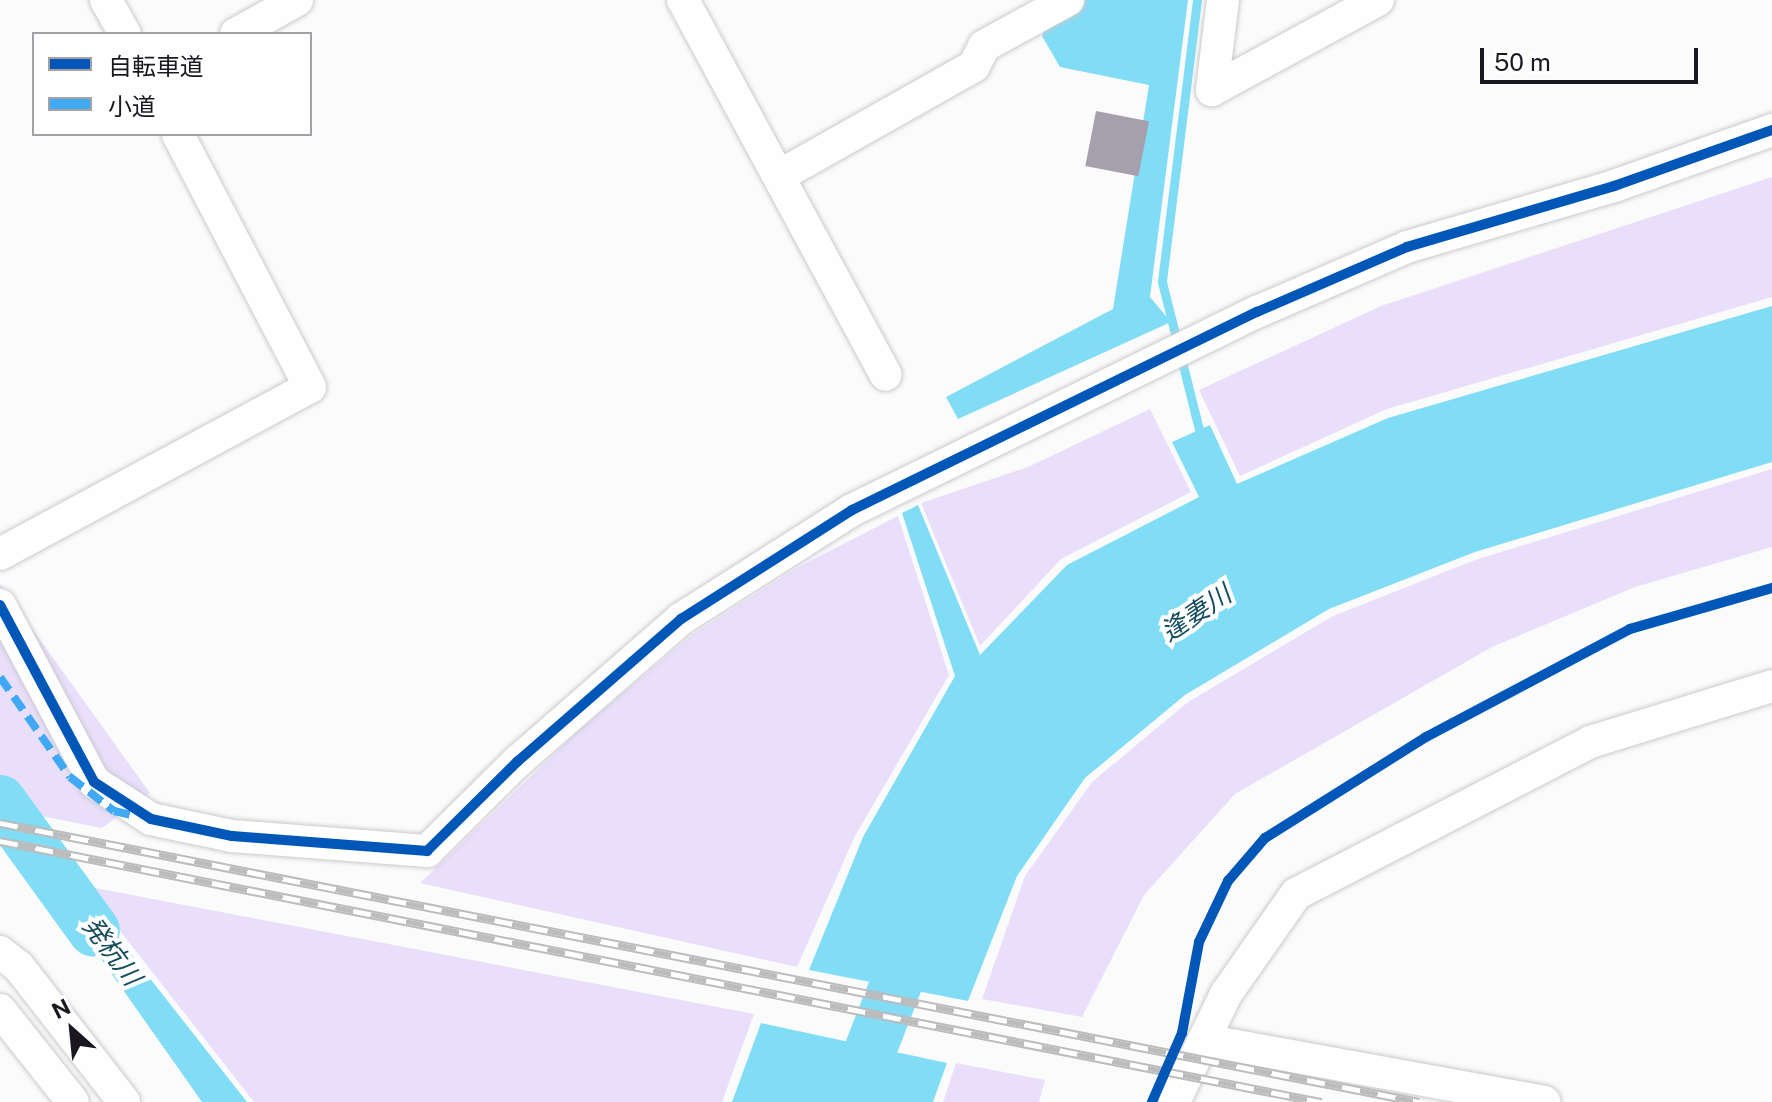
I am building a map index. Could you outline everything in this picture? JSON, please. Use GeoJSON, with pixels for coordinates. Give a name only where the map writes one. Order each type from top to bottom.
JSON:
{"type":"FeatureCollection","features":[{"type":"Feature","properties":{"kind":"street"},"geometry":{"type":"LineString","coordinates":[[106,0],[124,32]]}},
{"type":"Feature","properties":{"kind":"street"},"geometry":{"type":"LineString","coordinates":[[240,32],[297,0]]}},
{"type":"Feature","properties":{"kind":"street"},"geometry":{"type":"LineString","coordinates":[[683,0],[886,375]]}},
{"type":"Feature","properties":{"kind":"street"},"geometry":{"type":"LineString","coordinates":[[779,176],[974,66],[984,46],[1068,0]]}},
{"type":"Feature","properties":{"kind":"street"},"geometry":{"type":"LineString","coordinates":[[1223,0],[1212,90],[1378,0]]}},
{"type":"Feature","properties":{"kind":"street"},"geometry":{"type":"LineString","coordinates":[[0,605],[94,782],[151,819],[232,836],[427,851],[517,762],[681,619],[852,510],[1257,312],[1407,247],[1614,186],[1772,130]]}},
{"type":"Feature","properties":{"kind":"street"},"geometry":{"type":"LineString","coordinates":[[0,554],[310,387],[179,136]]}},
{"type":"Feature","properties":{"kind":"street"},"geometry":{"type":"LineString","coordinates":[[1174,1102],[1226,994],[1296,894],[1590,742],[1772,686]]}},
{"type":"Feature","properties":{"kind":"street"},"geometry":{"type":"LineString","coordinates":[[0,952],[19,967],[124,1102]]}},
{"type":"Feature","properties":{"kind":"street"},"geometry":{"type":"LineString","coordinates":[[0,1010],[73,1102]]}},
{"type":"Feature","properties":{"kind":"street"},"geometry":{"type":"LineString","coordinates":[[1204,1040],[1544,1102]]}},
{"type":"Feature","properties":{"kind":"shaded area"},"geometry":{"type":"Polygon","coordinates":[[[1772,177],[1772,297],[1387,409],[1240,476],[1199,390],[1381,306],[1772,177]]]}},
{"type":"Feature","properties":{"kind":"shaded area"},"geometry":{"type":"Polygon","coordinates":[[[1150,409],[1191,492],[1061,559],[980,646],[921,503],[1028,467],[1150,409]]]}},
{"type":"Feature","properties":{"kind":"shaded area"},"geometry":{"type":"Polygon","coordinates":[[[1772,469],[1772,547],[1635,587],[1492,647],[1235,794],[1144,895],[1082,1017],[982,999],[1025,876],[1092,782],[1188,702],[1333,616],[1475,560],[1772,469]]]}},
{"type":"Feature","properties":{"kind":"shaded area"},"geometry":{"type":"Polygon","coordinates":[[[898,516],[949,675],[855,836],[797,967],[420,883],[577,732],[693,634],[798,567],[898,516]]]}},
{"type":"Feature","properties":{"kind":"shaded area"},"geometry":{"type":"Polygon","coordinates":[[[0,584],[150,793],[102,828],[0,808],[0,584]]]}},
{"type":"Feature","properties":{"kind":"shaded area"},"geometry":{"type":"Polygon","coordinates":[[[85,886],[754,1014],[722,1102],[254,1102],[85,886]]]}},
{"type":"Feature","properties":{"kind":"shaded area"},"geometry":{"type":"Polygon","coordinates":[[[956,1063],[1045,1080],[1039,1102],[943,1102],[956,1063]]]}},
{"type":"Feature","properties":{"kind":"water"},"geometry":{"type":"Polygon","coordinates":[[[1066,0],[1188,0],[1150,297],[1171,322],[958,419],[946,397],[1113,309],[1149,85],[1060,67],[1042,36],[1052,8],[1066,0]]]}},
{"type":"Feature","properties":{"kind":"water"},"geometry":{"type":"Polygon","coordinates":[[[1772,306],[1772,462],[1475,552],[1329,609],[1185,695],[1085,778],[1017,876],[968,1001],[809,970],[863,837],[955,676],[902,513],[918,505],[980,655],[1067,565],[1199,497],[1172,442],[1210,425],[1237,484],[1388,418],[1772,306]]]}},
{"type":"Feature","properties":{"kind":"water"},"geometry":{"type":"Polygon","coordinates":[[[40,872],[75,883],[247,1102],[202,1102],[40,872]]]}},
{"type":"Feature","properties":{"kind":"water"},"geometry":{"type":"Polygon","coordinates":[[[761,1023],[947,1063],[933,1102],[732,1102],[761,1023]]]}},
{"type":"Feature","properties":{"kind":"building"},"geometry":{"type":"Polygon","coordinates":[[[1096,111],[1149,121],[1138,176],[1085,166],[1096,111]]]}},
{"type":"Feature","properties":{"kind":"waterway"},"geometry":{"type":"LineString","coordinates":[[1197,0],[1162,282],[1202,441]]}},
{"type":"Feature","properties":{"kind":"waterway","name":"発杭川"},"geometry":{"type":"LineString","coordinates":[[0,801],[94,931]]}},
{"type":"Feature","properties":{"kind":"waterway","name":"逢妻川"},"geometry":{"type":"LineString","coordinates":[[850,1102],[920,922]]}},
{"type":"Feature","properties":{"kind":"railway"},"geometry":{"type":"LineString","coordinates":[[0,823],[1419,1102]]}},
{"type":"Feature","properties":{"kind":"railway"},"geometry":{"type":"LineString","coordinates":[[0,841],[1321,1102]]}},
{"type":"Feature","properties":{"kind":"marked path"},"geometry":{"type":"LineString","coordinates":[[0,677],[70,777],[114,811],[136,816]]}},
{"type":"Feature","properties":{"kind":"cycle path"},"geometry":{"type":"LineString","coordinates":[[0,605],[94,782],[151,819],[232,836],[427,851],[517,762],[681,619],[852,510],[1257,312],[1407,247],[1614,186],[1772,130]]}},
{"type":"Feature","properties":{"kind":"cycle path"},"geometry":{"type":"LineString","coordinates":[[1152,1102],[1182,1033],[1199,942],[1228,881],[1265,838],[1426,737],[1630,629],[1772,588]]}}]}
